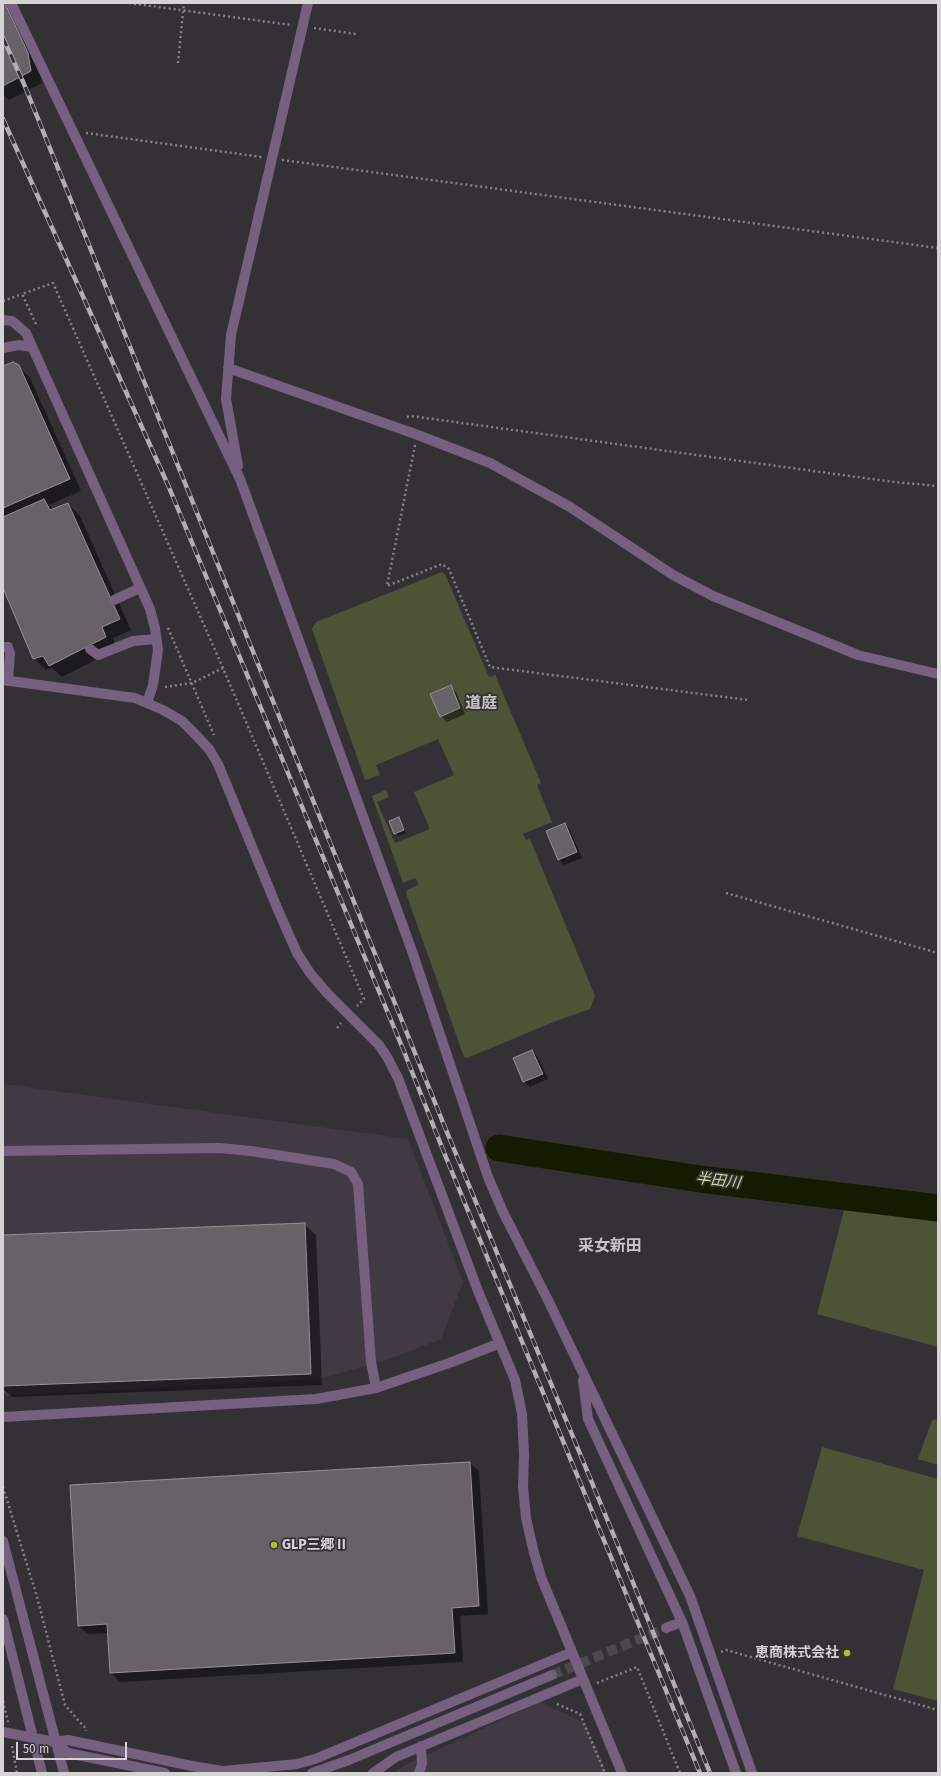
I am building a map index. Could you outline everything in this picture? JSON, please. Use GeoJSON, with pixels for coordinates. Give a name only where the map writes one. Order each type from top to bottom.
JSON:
{"type":"FeatureCollection","features":[{"type":"Feature","properties":{"kind":"street"},"geometry":{"type":"LineString","coordinates":[[11,3],[240,479],[412,951],[488,1177],[503,1212],[690,1596],[752,1773]]}},
{"type":"Feature","properties":{"kind":"street"},"geometry":{"type":"LineString","coordinates":[[240,479],[226,399],[231,335],[308,3]]}},
{"type":"Feature","properties":{"kind":"street"},"geometry":{"type":"LineString","coordinates":[[3,320],[12,322],[26,333],[150,609],[158,650],[153,685],[147,703]]}},
{"type":"Feature","properties":{"kind":"street"},"geometry":{"type":"LineString","coordinates":[[3,348],[19,345],[32,347]]}},
{"type":"Feature","properties":{"kind":"street"},"geometry":{"type":"LineString","coordinates":[[228,368],[418,435],[490,463],[570,507],[673,575],[713,596],[858,656],[938,674]]}},
{"type":"Feature","properties":{"kind":"street"},"geometry":{"type":"LineString","coordinates":[[114,600],[140,588]]}},
{"type":"Feature","properties":{"kind":"street"},"geometry":{"type":"LineString","coordinates":[[90,649],[98,655],[133,641],[156,639]]}},
{"type":"Feature","properties":{"kind":"street"},"geometry":{"type":"LineString","coordinates":[[5,647],[10,653],[6,680],[135,698],[163,710],[182,722],[212,754],[224,778],[278,910],[298,953],[310,972],[327,993],[375,1041],[388,1057],[398,1078],[478,1291],[515,1380],[522,1414],[523,1487],[526,1518],[532,1549],[541,1577],[622,1773]]}},
{"type":"Feature","properties":{"kind":"street"},"geometry":{"type":"LineString","coordinates":[[3,1151],[219,1148],[251,1151],[334,1164],[351,1172],[358,1184],[372,1362],[376,1388]]}},
{"type":"Feature","properties":{"kind":"street"},"geometry":{"type":"LineString","coordinates":[[3,1417],[316,1399],[376,1388],[452,1362],[500,1343]]}},
{"type":"Feature","properties":{"kind":"street"},"geometry":{"type":"LineString","coordinates":[[581,1370],[588,1419],[682,1622],[736,1773]]}},
{"type":"Feature","properties":{"kind":"street"},"geometry":{"type":"LineString","coordinates":[[3,1541],[64,1773]]}},
{"type":"Feature","properties":{"kind":"street"},"geometry":{"type":"LineString","coordinates":[[3,1619],[42,1773]]}},
{"type":"Feature","properties":{"kind":"street"},"geometry":{"type":"LineString","coordinates":[[666,1628],[682,1622]]}},
{"type":"Feature","properties":{"kind":"street"},"geometry":{"type":"LineString","coordinates":[[224,1771],[297,1764],[315,1759],[572,1652]]}},
{"type":"Feature","properties":{"kind":"street"},"geometry":{"type":"LineString","coordinates":[[312,1773],[348,1760],[552,1675]]}},
{"type":"Feature","properties":{"kind":"street"},"geometry":{"type":"LineString","coordinates":[[373,1773],[396,1757],[421,1746],[585,1683]]}},
{"type":"Feature","properties":{"kind":"street"},"geometry":{"type":"LineString","coordinates":[[3,1732],[55,1742],[68,1740],[239,1773]]}},
{"type":"Feature","properties":{"kind":"street"},"geometry":{"type":"LineString","coordinates":[[55,1742],[68,1753],[165,1773]]}},
{"type":"Feature","properties":{"kind":"street"},"geometry":{"type":"LineString","coordinates":[[419,1773],[422,1764],[421,1746]]}},
{"type":"Feature","properties":{"kind":"path"},"geometry":{"type":"LineString","coordinates":[[130,3],[293,25]]}},
{"type":"Feature","properties":{"kind":"path"},"geometry":{"type":"LineString","coordinates":[[178,63],[184,3]]}},
{"type":"Feature","properties":{"kind":"path"},"geometry":{"type":"LineString","coordinates":[[309,27],[356,34]]}},
{"type":"Feature","properties":{"kind":"path"},"geometry":{"type":"LineString","coordinates":[[72,130],[266,157]]}},
{"type":"Feature","properties":{"kind":"path"},"geometry":{"type":"LineString","coordinates":[[281,160],[938,248]]}},
{"type":"Feature","properties":{"kind":"path"},"geometry":{"type":"LineString","coordinates":[[3,301],[53,283],[222,669],[364,999],[356,1007],[351,1003]]}},
{"type":"Feature","properties":{"kind":"path"},"geometry":{"type":"LineString","coordinates":[[22,294],[38,330]]}},
{"type":"Feature","properties":{"kind":"path"},"geometry":{"type":"LineString","coordinates":[[406,418],[411,416],[938,486]]}},
{"type":"Feature","properties":{"kind":"path"},"geometry":{"type":"LineString","coordinates":[[418,435],[387,586],[442,564],[449,569],[490,667],[748,700]]}},
{"type":"Feature","properties":{"kind":"path"},"geometry":{"type":"LineString","coordinates":[[167,625],[216,740]]}},
{"type":"Feature","properties":{"kind":"path"},"geometry":{"type":"LineString","coordinates":[[165,688],[192,683],[222,669]]}},
{"type":"Feature","properties":{"kind":"path"},"geometry":{"type":"LineString","coordinates":[[726,893],[938,953]]}},
{"type":"Feature","properties":{"kind":"path"},"geometry":{"type":"LineString","coordinates":[[3,1487],[37,1596],[65,1705],[86,1729],[89,1745]]}},
{"type":"Feature","properties":{"kind":"path"},"geometry":{"type":"LineString","coordinates":[[712,1656],[726,1650],[938,1710]]}},
{"type":"Feature","properties":{"kind":"path"},"geometry":{"type":"LineString","coordinates":[[585,1683],[637,1667],[680,1773]]}},
{"type":"Feature","properties":{"kind":"path"},"geometry":{"type":"LineString","coordinates":[[556,1703],[580,1714],[605,1773]]}},
{"type":"Feature","properties":{"kind":"shaded area"},"geometry":{"type":"Polygon","coordinates":[[[3,1084],[408,1139],[463,1282],[441,1339],[390,1359],[319,1379],[8,1396],[3,1392],[3,1084]]]}},
{"type":"Feature","properties":{"kind":"shaded area"},"geometry":{"type":"Polygon","coordinates":[[[540,1702],[585,1723],[607,1773],[394,1773],[405,1765],[540,1702]]]}},
{"type":"Feature","properties":{"kind":"green space"},"geometry":{"type":"Polygon","coordinates":[[[442,572],[445,574],[489,677],[496,675],[541,783],[537,785],[552,822],[523,834],[526,840],[530,839],[595,996],[590,1009],[556,1021],[467,1058],[464,1057],[406,893],[407,890],[419,885],[415,878],[403,883],[372,796],[386,790],[389,797],[377,802],[395,843],[430,829],[414,792],[454,775],[438,739],[376,765],[380,775],[365,780],[312,629],[316,622],[442,572]]]}},
{"type":"Feature","properties":{"kind":"green space"},"geometry":{"type":"Polygon","coordinates":[[[846,1203],[938,1217],[938,1347],[817,1314],[846,1203]]]}},
{"type":"Feature","properties":{"kind":"green space"},"geometry":{"type":"Polygon","coordinates":[[[938,1419],[938,1465],[918,1459],[932,1420],[938,1419]]]}},
{"type":"Feature","properties":{"kind":"green space"},"geometry":{"type":"Polygon","coordinates":[[[822,1447],[938,1479],[938,1701],[893,1689],[924,1570],[797,1536],[822,1447]]]}},
{"type":"Feature","properties":{"kind":"building"},"geometry":{"type":"Polygon","coordinates":[[[3,3],[5,3],[28,53],[31,71],[3,86],[3,3]]]}},
{"type":"Feature","properties":{"kind":"building"},"geometry":{"type":"Polygon","coordinates":[[[13,362],[19,365],[70,479],[3,508],[3,366],[13,362]]]}},
{"type":"Feature","properties":{"kind":"building"},"geometry":{"type":"Polygon","coordinates":[[[44,499],[50,510],[68,503],[120,619],[102,627],[106,637],[49,666],[43,656],[33,659],[3,588],[3,517],[44,499]]]}},
{"type":"Feature","properties":{"kind":"building"},"geometry":{"type":"Polygon","coordinates":[[[451,685],[460,708],[440,717],[430,694],[451,685]]]}},
{"type":"Feature","properties":{"kind":"building"},"geometry":{"type":"Polygon","coordinates":[[[399,817],[404,830],[394,834],[389,821],[399,817]]]}},
{"type":"Feature","properties":{"kind":"building"},"geometry":{"type":"Polygon","coordinates":[[[565,823],[577,852],[558,860],[546,831],[565,823]]]}},
{"type":"Feature","properties":{"kind":"building"},"geometry":{"type":"Polygon","coordinates":[[[532,1050],[543,1074],[523,1082],[513,1058],[532,1050]]]}},
{"type":"Feature","properties":{"kind":"building"},"geometry":{"type":"Polygon","coordinates":[[[305,1223],[311,1374],[3,1386],[3,1235],[305,1223]]]}},
{"type":"Feature","properties":{"kind":"building","name":"GLP三郷Ⅱ"},"geometry":{"type":"Polygon","coordinates":[[[470,1462],[479,1606],[452,1608],[455,1653],[110,1673],[107,1624],[78,1626],[70,1485],[470,1462]]]}},
{"type":"Feature","properties":{"kind":"waterway","name":"半田川"},"geometry":{"type":"LineString","coordinates":[[499,1148],[700,1179],[938,1208]]}},
{"type":"Feature","properties":{"kind":"tunnel"},"geometry":{"type":"LineString","coordinates":[[552,1675],[666,1628]]}},
{"type":"Feature","properties":{"kind":"railway"},"geometry":{"type":"LineString","coordinates":[[3,38],[24,84],[444,1125],[619,1548],[710,1773]]}},
{"type":"Feature","properties":{"kind":"railway"},"geometry":{"type":"LineString","coordinates":[[3,119],[168,485],[403,1049],[445,1155],[700,1773]]}},
{"type":"Feature","properties":{"kind":"place","name":"GLP三郷Ⅱ"},"geometry":{"type":"Point","coordinates":[274,1545]}},
{"type":"Feature","properties":{"kind":"place","name":"恵商株式会社"},"geometry":{"type":"Point","coordinates":[847,1653]}},
{"type":"Feature","properties":{"kind":"district","name":"道庭"},"geometry":{"type":"Point","coordinates":[481,704]}},
{"type":"Feature","properties":{"kind":"district","name":"采女新田"},"geometry":{"type":"Point","coordinates":[610,1247]}}]}
